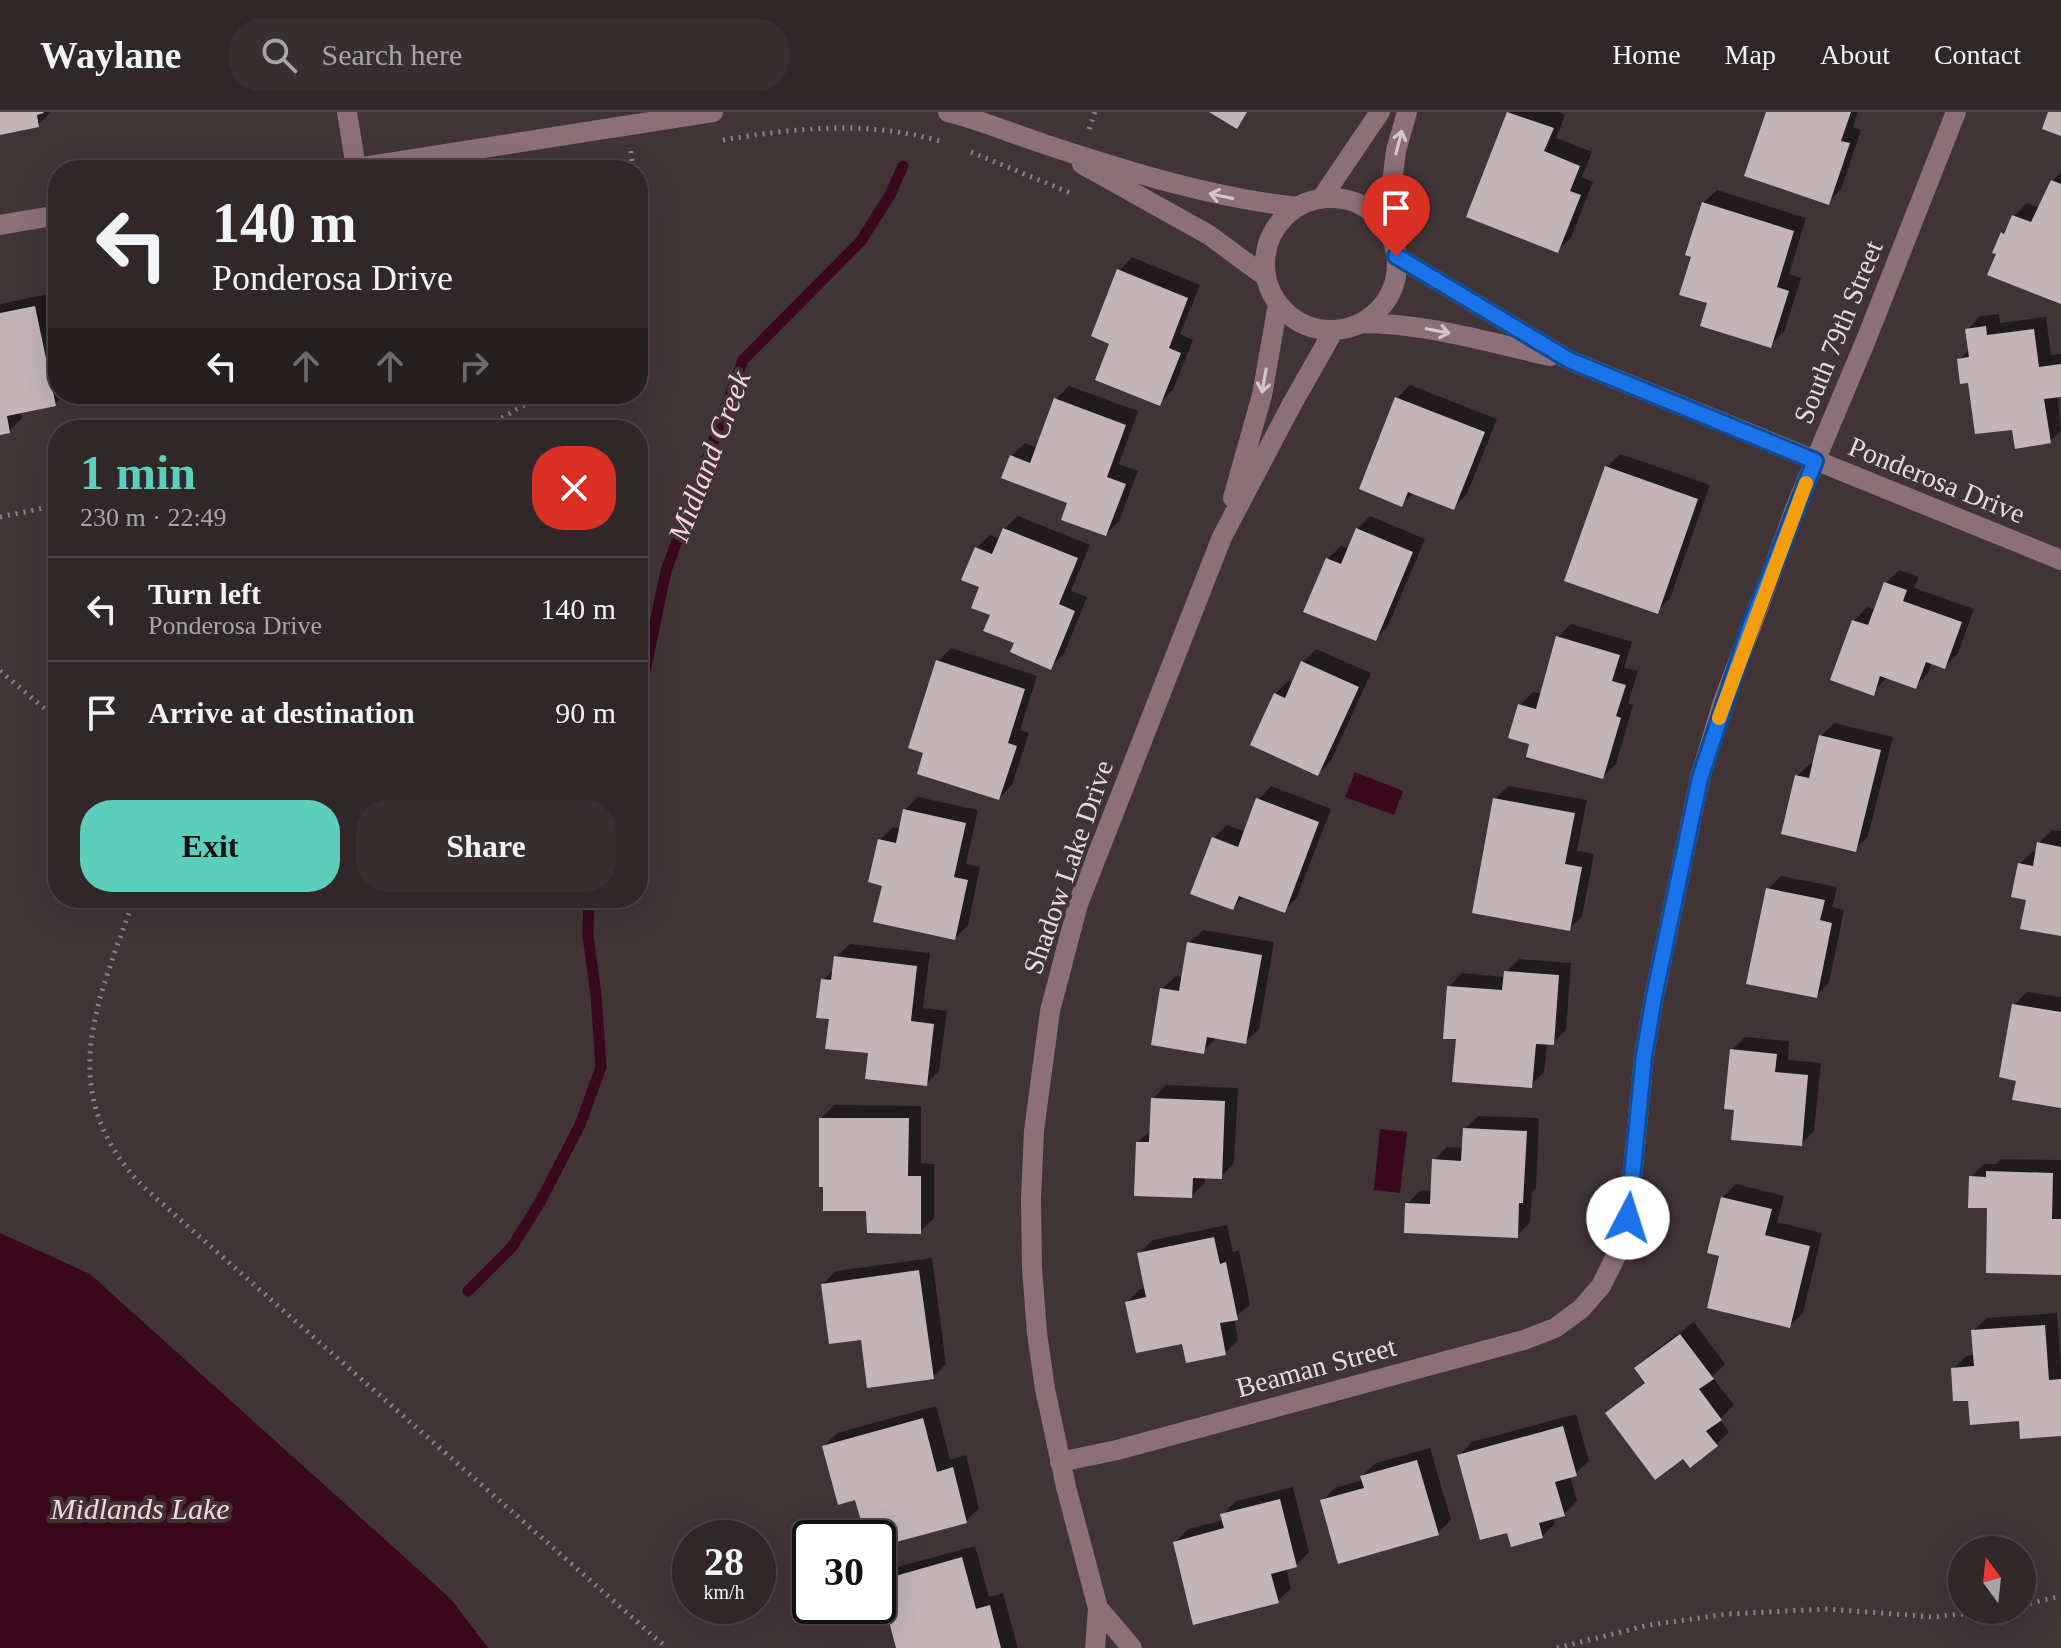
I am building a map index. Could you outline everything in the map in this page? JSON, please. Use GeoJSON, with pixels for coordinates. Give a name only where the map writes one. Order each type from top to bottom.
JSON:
{"type":"FeatureCollection","features":[{"type":"Feature","properties":{"kind":"street"},"geometry":{"type":"LineString","coordinates":[[347,112],[350,160]]}},
{"type":"Feature","properties":{"kind":"street"},"geometry":{"type":"LineString","coordinates":[[407,160],[713,112]]}},
{"type":"Feature","properties":{"kind":"street"},"geometry":{"type":"LineString","coordinates":[[948,112],[1002,127],[1050,147],[1209,235],[1266,277]]}},
{"type":"Feature","properties":{"kind":"street"},"geometry":{"type":"LineString","coordinates":[[1321,199],[1380,112]]}},
{"type":"Feature","properties":{"kind":"street"},"geometry":{"type":"LineString","coordinates":[[1386,228],[1364,208],[1350,201],[1321,199],[1298,207],[1285,217],[1268,245],[1266,277],[1278,304],[1303,324],[1334,330],[1360,323],[1385,302],[1396,272],[1396,256],[1386,228],[1396,151],[1407,112]]}},
{"type":"Feature","properties":{"kind":"street","name":"South 79th Street"},"geometry":{"type":"LineString","coordinates":[[1581,1309],[1601,1286],[1618,1252],[1628,1218],[1644,1056],[1700,778],[1750,627],[1956,112]]}},
{"type":"Feature","properties":{"kind":"street"},"geometry":{"type":"LineString","coordinates":[[1050,147],[1218,196],[1298,207]]}},
{"type":"Feature","properties":{"kind":"street"},"geometry":{"type":"LineString","coordinates":[[0,225],[48,217]]}},
{"type":"Feature","properties":{"kind":"street","name":"Ponderosa Drive"},"geometry":{"type":"LineString","coordinates":[[1396,256],[1569,360],[2061,560]]}},
{"type":"Feature","properties":{"kind":"street","name":"Shadow Lake Drive"},"geometry":{"type":"LineString","coordinates":[[1095,1648],[1098,1608],[1060,1462],[1037,1333],[1031,1213],[1034,1131],[1050,1011],[1078,904],[1222,537],[1262,395],[1278,304]]}},
{"type":"Feature","properties":{"kind":"street","name":"Ponderosa Drive"},"geometry":{"type":"LineString","coordinates":[[1360,323],[1393,323],[1569,360]]}},
{"type":"Feature","properties":{"kind":"street","name":"Shadow Lake Drive"},"geometry":{"type":"LineString","coordinates":[[1222,537],[1334,330]]}},
{"type":"Feature","properties":{"kind":"street","name":"Beaman Street"},"geometry":{"type":"LineString","coordinates":[[1060,1462],[1117,1450],[1524,1340],[1555,1328],[1581,1309]]}},
{"type":"Feature","properties":{"kind":"street","name":"Shadow Lake Drive"},"geometry":{"type":"LineString","coordinates":[[1098,1608],[1132,1648]]}},
{"type":"Feature","properties":{"kind":"path"},"geometry":{"type":"LineString","coordinates":[[1089,129],[1095,112]]}},
{"type":"Feature","properties":{"kind":"path"},"geometry":{"type":"LineString","coordinates":[[720,140],[805,128],[842,127],[897,132],[952,145]]}},
{"type":"Feature","properties":{"kind":"path"},"geometry":{"type":"LineString","coordinates":[[967,150],[1078,196]]}},
{"type":"Feature","properties":{"kind":"path"},"geometry":{"type":"LineString","coordinates":[[617,156],[645,152]]}},
{"type":"Feature","properties":{"kind":"path"},"geometry":{"type":"LineString","coordinates":[[498,420],[526,404]]}},
{"type":"Feature","properties":{"kind":"path"},"geometry":{"type":"LineString","coordinates":[[0,517],[48,507]]}},
{"type":"Feature","properties":{"kind":"path"},"geometry":{"type":"LineString","coordinates":[[0,671],[48,712]]}},
{"type":"Feature","properties":{"kind":"path"},"geometry":{"type":"LineString","coordinates":[[131,908],[99,1001],[88,1055],[93,1101],[117,1153],[136,1179],[176,1216],[667,1648]]}},
{"type":"Feature","properties":{"kind":"path"},"geometry":{"type":"LineString","coordinates":[[2036,1602],[2061,1596]]}},
{"type":"Feature","properties":{"kind":"path"},"geometry":{"type":"LineString","coordinates":[[1557,1648],[1649,1625],[1728,1614],[1827,1609],[1948,1616]]}},
{"type":"Feature","properties":{"kind":"water"},"geometry":{"type":"Polygon","coordinates":[[[1355,772],[1403,791],[1394,815],[1345,797],[1355,772]]]}},
{"type":"Feature","properties":{"kind":"water"},"geometry":{"type":"Polygon","coordinates":[[[1380,1129],[1407,1132],[1400,1193],[1374,1190],[1380,1129]]]}},
{"type":"Feature","properties":{"kind":"water","name":"Midlands Lake"},"geometry":{"type":"Polygon","coordinates":[[[0,1233],[90,1274],[451,1599],[488,1648],[0,1648],[0,1233]]]}},
{"type":"Feature","properties":{"kind":"building"},"geometry":{"type":"Polygon","coordinates":[[[0,112],[44,113],[37,115],[39,127],[0,135],[0,112]]]}},
{"type":"Feature","properties":{"kind":"building"},"geometry":{"type":"Polygon","coordinates":[[[1209,112],[1247,112],[1237,129],[1209,112]]]}},
{"type":"Feature","properties":{"kind":"building"},"geometry":{"type":"Polygon","coordinates":[[[1507,112],[1554,128],[1544,151],[1580,166],[1570,191],[1581,195],[1558,253],[1466,217],[1507,112]]]}},
{"type":"Feature","properties":{"kind":"building"},"geometry":{"type":"Polygon","coordinates":[[[1766,112],[1851,112],[1841,141],[1850,143],[1829,205],[1744,176],[1766,112]]]}},
{"type":"Feature","properties":{"kind":"building"},"geometry":{"type":"Polygon","coordinates":[[[2048,112],[2061,112],[2061,136],[2042,129],[2048,112]]]}},
{"type":"Feature","properties":{"kind":"building"},"geometry":{"type":"Polygon","coordinates":[[[2051,180],[2061,184],[2061,304],[1987,275],[1996,254],[1992,253],[2012,215],[2031,222],[2051,180]]]}},
{"type":"Feature","properties":{"kind":"building"},"geometry":{"type":"Polygon","coordinates":[[[1702,202],[1794,231],[1777,287],[1789,291],[1771,348],[1700,326],[1707,303],[1679,295],[1691,257],[1685,255],[1702,202]]]}},
{"type":"Feature","properties":{"kind":"building"},"geometry":{"type":"Polygon","coordinates":[[[1117,269],[1188,298],[1169,348],[1181,353],[1160,406],[1095,380],[1109,344],[1091,336],[1117,269]]]}},
{"type":"Feature","properties":{"kind":"building"},"geometry":{"type":"Polygon","coordinates":[[[35,306],[48,368],[48,404],[56,406],[7,416],[10,433],[0,435],[0,313],[35,306]]]}},
{"type":"Feature","properties":{"kind":"building"},"geometry":{"type":"Polygon","coordinates":[[[1986,326],[1987,335],[2034,329],[2039,367],[2061,364],[2061,397],[2044,399],[2051,443],[2015,449],[2012,430],[1975,434],[1968,383],[1960,384],[1957,359],[1969,357],[1965,329],[1986,326]]]}},
{"type":"Feature","properties":{"kind":"building"},"geometry":{"type":"Polygon","coordinates":[[[1395,397],[1485,432],[1454,510],[1408,492],[1402,507],[1359,489],[1395,397]]]}},
{"type":"Feature","properties":{"kind":"building"},"geometry":{"type":"Polygon","coordinates":[[[1054,398],[1126,425],[1107,477],[1126,484],[1106,536],[1061,520],[1067,503],[1001,478],[1010,455],[1030,463],[1054,398]]]}},
{"type":"Feature","properties":{"kind":"building"},"geometry":{"type":"Polygon","coordinates":[[[1605,466],[1698,499],[1658,614],[1564,581],[1605,466]]]}},
{"type":"Feature","properties":{"kind":"building"},"geometry":{"type":"Polygon","coordinates":[[[1003,528],[1078,558],[1059,604],[1075,611],[1051,670],[1010,652],[1014,643],[983,631],[990,615],[971,608],[979,587],[961,580],[975,547],[992,554],[1003,528]]]}},
{"type":"Feature","properties":{"kind":"building"},"geometry":{"type":"Polygon","coordinates":[[[1356,528],[1413,552],[1376,641],[1303,612],[1326,558],[1341,564],[1356,528]]]}},
{"type":"Feature","properties":{"kind":"building"},"geometry":{"type":"Polygon","coordinates":[[[1884,582],[1907,590],[1903,601],[1962,622],[1945,669],[1926,662],[1916,689],[1880,676],[1874,696],[1830,680],[1852,620],[1868,625],[1884,582]]]}},
{"type":"Feature","properties":{"kind":"building"},"geometry":{"type":"Polygon","coordinates":[[[1556,636],[1620,655],[1612,681],[1626,685],[1616,716],[1621,718],[1603,779],[1526,757],[1529,744],[1508,738],[1518,704],[1536,709],[1556,636]]]}},
{"type":"Feature","properties":{"kind":"building"},"geometry":{"type":"Polygon","coordinates":[[[936,660],[1025,689],[1008,743],[1017,746],[999,800],[917,774],[923,753],[908,748],[936,660]]]}},
{"type":"Feature","properties":{"kind":"building"},"geometry":{"type":"Polygon","coordinates":[[[1301,661],[1359,687],[1318,776],[1250,745],[1274,693],[1285,698],[1301,661]]]}},
{"type":"Feature","properties":{"kind":"building"},"geometry":{"type":"Polygon","coordinates":[[[1819,735],[1881,750],[1856,852],[1781,834],[1795,775],[1809,778],[1819,735]]]}},
{"type":"Feature","properties":{"kind":"building"},"geometry":{"type":"Polygon","coordinates":[[[1256,798],[1319,822],[1285,913],[1239,896],[1233,910],[1190,894],[1212,837],[1238,847],[1256,798]]]}},
{"type":"Feature","properties":{"kind":"building"},"geometry":{"type":"Polygon","coordinates":[[[1493,798],[1575,813],[1565,864],[1582,867],[1570,931],[1472,913],[1493,798]]]}},
{"type":"Feature","properties":{"kind":"building"},"geometry":{"type":"Polygon","coordinates":[[[903,809],[966,823],[954,877],[968,880],[955,940],[873,922],[882,886],[868,882],[878,839],[896,843],[903,809]]]}},
{"type":"Feature","properties":{"kind":"building"},"geometry":{"type":"Polygon","coordinates":[[[2037,842],[2061,847],[2061,936],[2020,929],[2026,900],[2011,897],[2018,863],[2033,866],[2037,842]]]}},
{"type":"Feature","properties":{"kind":"building"},"geometry":{"type":"Polygon","coordinates":[[[1766,888],[1825,900],[1820,920],[1832,923],[1817,998],[1746,984],[1766,888]]]}},
{"type":"Feature","properties":{"kind":"building"},"geometry":{"type":"Polygon","coordinates":[[[1187,942],[1262,955],[1246,1044],[1207,1037],[1204,1054],[1151,1045],[1160,988],[1179,991],[1187,942]]]}},
{"type":"Feature","properties":{"kind":"building"},"geometry":{"type":"Polygon","coordinates":[[[834,956],[917,966],[911,1021],[934,1024],[927,1086],[865,1079],[868,1053],[825,1049],[829,1019],[816,1018],[821,979],[831,980],[834,956]]]}},
{"type":"Feature","properties":{"kind":"building"},"geometry":{"type":"Polygon","coordinates":[[[1504,971],[1559,975],[1554,1045],[1536,1044],[1532,1088],[1452,1082],[1456,1039],[1443,1039],[1447,986],[1502,990],[1504,971]]]}},
{"type":"Feature","properties":{"kind":"building"},"geometry":{"type":"Polygon","coordinates":[[[2012,1004],[2061,1012],[2061,1108],[2012,1100],[2016,1081],[1999,1077],[2012,1004]]]}},
{"type":"Feature","properties":{"kind":"building"},"geometry":{"type":"Polygon","coordinates":[[[1730,1049],[1777,1054],[1775,1072],[1808,1075],[1802,1146],[1731,1140],[1734,1110],[1724,1109],[1730,1049]]]}},
{"type":"Feature","properties":{"kind":"building"},"geometry":{"type":"Polygon","coordinates":[[[1151,1098],[1225,1101],[1222,1179],[1193,1178],[1192,1198],[1134,1196],[1136,1142],[1149,1142],[1151,1098]]]}},
{"type":"Feature","properties":{"kind":"building"},"geometry":{"type":"Polygon","coordinates":[[[819,1118],[909,1118],[908,1176],[921,1176],[921,1234],[867,1233],[866,1211],[823,1211],[823,1187],[819,1187],[819,1118]]]}},
{"type":"Feature","properties":{"kind":"building"},"geometry":{"type":"Polygon","coordinates":[[[1463,1128],[1527,1131],[1518,1238],[1404,1233],[1405,1203],[1430,1204],[1432,1159],[1461,1161],[1463,1128]]]}},
{"type":"Feature","properties":{"kind":"building"},"geometry":{"type":"Polygon","coordinates":[[[1986,1171],[2053,1173],[2052,1219],[2061,1219],[2061,1275],[1986,1273],[1987,1208],[1968,1208],[1969,1176],[1986,1177],[1986,1171]]]}},
{"type":"Feature","properties":{"kind":"building"},"geometry":{"type":"Polygon","coordinates":[[[1721,1197],[1772,1209],[1765,1235],[1810,1246],[1790,1328],[1707,1308],[1719,1256],[1707,1253],[1721,1197]]]}},
{"type":"Feature","properties":{"kind":"building"},"geometry":{"type":"Polygon","coordinates":[[[1214,1237],[1220,1264],[1226,1262],[1238,1320],[1220,1323],[1226,1355],[1186,1363],[1182,1344],[1136,1353],[1125,1302],[1146,1297],[1137,1253],[1214,1237]]]}},
{"type":"Feature","properties":{"kind":"building"},"geometry":{"type":"Polygon","coordinates":[[[919,1270],[934,1379],[867,1388],[861,1340],[829,1344],[821,1284],[919,1270]]]}},
{"type":"Feature","properties":{"kind":"building"},"geometry":{"type":"Polygon","coordinates":[[[2045,1325],[2049,1380],[2061,1379],[2061,1436],[2020,1439],[2019,1421],[1970,1425],[1968,1401],[1953,1401],[1951,1368],[1974,1366],[1971,1330],[2045,1325]]]}},
{"type":"Feature","properties":{"kind":"building"},"geometry":{"type":"Polygon","coordinates":[[[1680,1334],[1714,1379],[1699,1389],[1722,1420],[1706,1431],[1718,1446],[1690,1468],[1683,1459],[1655,1480],[1605,1413],[1645,1383],[1634,1368],[1680,1334]]]}},
{"type":"Feature","properties":{"kind":"building"},"geometry":{"type":"Polygon","coordinates":[[[923,1418],[937,1472],[953,1467],[967,1523],[896,1542],[896,1520],[861,1520],[855,1500],[838,1505],[822,1446],[923,1418]]]}},
{"type":"Feature","properties":{"kind":"building"},"geometry":{"type":"Polygon","coordinates":[[[1563,1426],[1577,1476],[1555,1482],[1565,1516],[1539,1523],[1543,1538],[1511,1547],[1507,1533],[1480,1540],[1457,1455],[1563,1426]]]}},
{"type":"Feature","properties":{"kind":"building"},"geometry":{"type":"Polygon","coordinates":[[[1417,1460],[1439,1535],[1338,1564],[1320,1500],[1364,1488],[1360,1476],[1417,1460]]]}},
{"type":"Feature","properties":{"kind":"building"},"geometry":{"type":"Polygon","coordinates":[[[1280,1499],[1297,1567],[1271,1574],[1279,1603],[1193,1625],[1173,1542],[1224,1528],[1220,1514],[1280,1499]]]}},
{"type":"Feature","properties":{"kind":"building"},"geometry":{"type":"Polygon","coordinates":[[[962,1557],[976,1609],[990,1605],[1001,1648],[896,1648],[890,1624],[896,1624],[896,1576],[962,1557]]]}},
{"type":"Feature","properties":{"kind":"waterway","name":"Midland Creek"},"geometry":{"type":"LineString","coordinates":[[648,656],[666,571],[743,360],[861,241],[890,195],[903,166]]}},
{"type":"Feature","properties":{"kind":"waterway","name":"Midland Creek"},"geometry":{"type":"LineString","coordinates":[[468,1291],[512,1247],[540,1202],[580,1125],[601,1067],[588,936],[589,908]]}},
{"type":"Feature","properties":{"kind":"slow traffic"},"geometry":{"type":"LineString","coordinates":[[1719,718],[1750,627],[1806,483]]}},
{"type":"Feature","properties":{"kind":"route"},"geometry":{"type":"LineString","coordinates":[[1396,256],[1569,360],[1815,461],[1750,627],[1700,778],[1666,929],[1644,1056],[1628,1218]]}}]}
